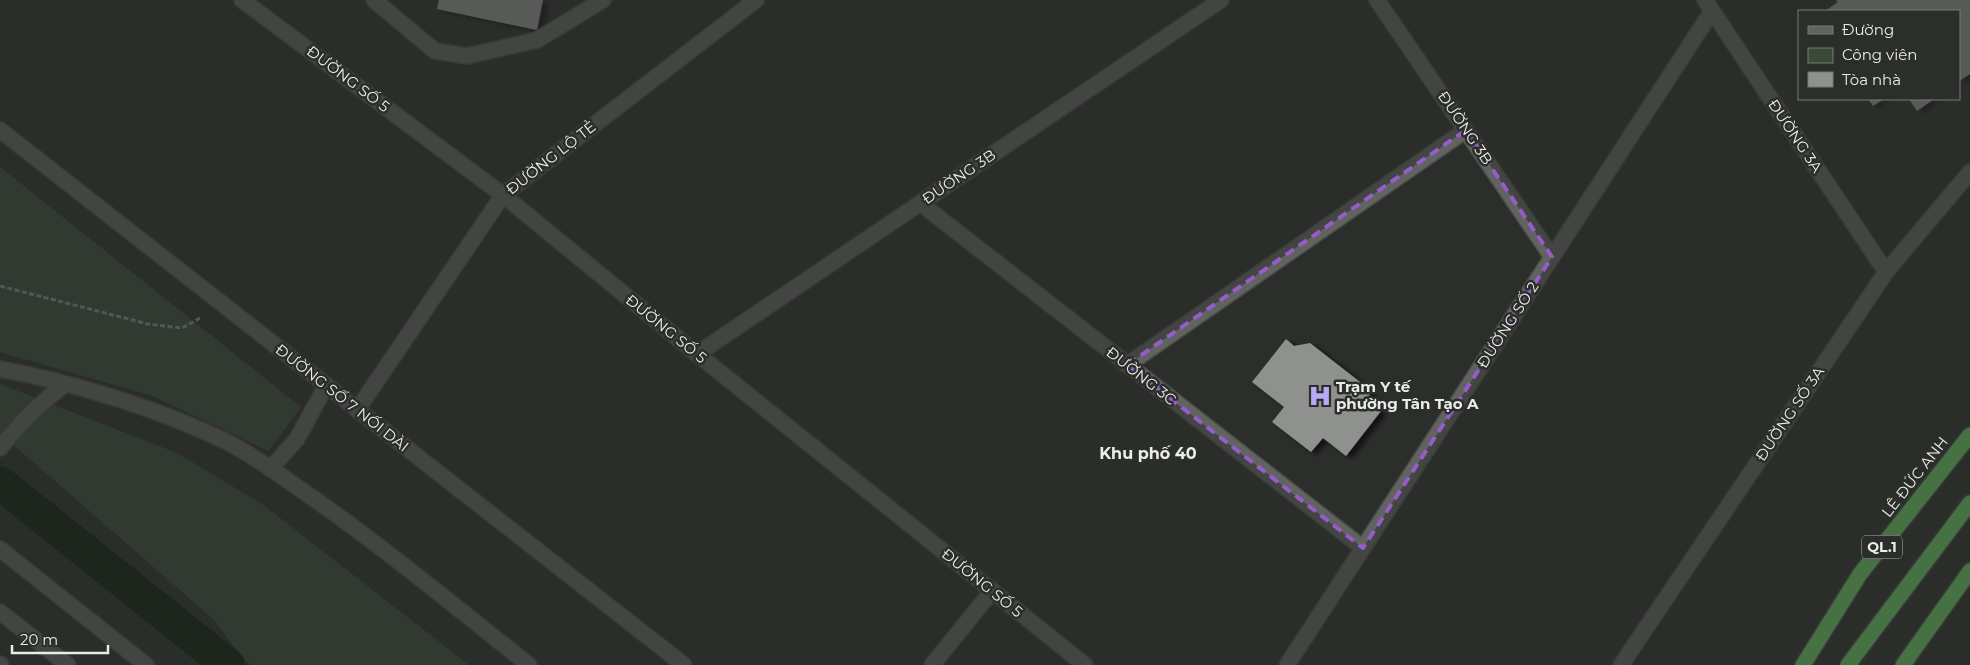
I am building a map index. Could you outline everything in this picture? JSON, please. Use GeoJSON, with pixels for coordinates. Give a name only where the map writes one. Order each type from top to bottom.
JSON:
{"type":"FeatureCollection","features":[{"type":"Feature","properties":{"kind":"highway","name":"LÊ ĐỨC ANH"},"geometry":{"type":"LineString","coordinates":[[1803,665],[1860,574],[1970,435]]}},
{"type":"Feature","properties":{"kind":"highway","name":"QL.1"},"geometry":{"type":"LineString","coordinates":[[1848,665],[1970,502]]}},
{"type":"Feature","properties":{"kind":"highway"},"geometry":{"type":"LineString","coordinates":[[1903,665],[1970,571]]}},
{"type":"Feature","properties":{"kind":"street","name":"ĐƯỜNG SỐ 5"},"geometry":{"type":"LineString","coordinates":[[242,0],[503,195],[697,354],[1085,665]]}},
{"type":"Feature","properties":{"kind":"street"},"geometry":{"type":"LineString","coordinates":[[374,0],[435,50],[467,56],[537,40],[603,0]]}},
{"type":"Feature","properties":{"kind":"street","name":"ĐƯỜNG LỘ TẺ"},"geometry":{"type":"LineString","coordinates":[[357,410],[503,195],[755,0]]}},
{"type":"Feature","properties":{"kind":"street","name":"ĐƯỜNG 3B"},"geometry":{"type":"LineString","coordinates":[[697,354],[1221,0]]}},
{"type":"Feature","properties":{"kind":"street","name":"ĐƯỜNG 3B"},"geometry":{"type":"LineString","coordinates":[[1377,0],[1552,257]]}},
{"type":"Feature","properties":{"kind":"street","name":"ĐƯỜNG SỐ 2"},"geometry":{"type":"LineString","coordinates":[[1287,665],[1552,257],[1709,5]]}},
{"type":"Feature","properties":{"kind":"street","name":"ĐƯỜNG 3A"},"geometry":{"type":"LineString","coordinates":[[1709,5],[1886,272]]}},
{"type":"Feature","properties":{"kind":"street","name":"ĐƯỜNG SỐ 7 NỐI DÀI"},"geometry":{"type":"LineString","coordinates":[[0,130],[684,665]]}},
{"type":"Feature","properties":{"kind":"street"},"geometry":{"type":"LineString","coordinates":[[1127,365],[1466,130]]}},
{"type":"Feature","properties":{"kind":"street","name":"ĐƯỜNG SỐ 3A"},"geometry":{"type":"LineString","coordinates":[[1621,665],[1886,272],[1970,172]]}},
{"type":"Feature","properties":{"kind":"street","name":"ĐƯỜNG 3C"},"geometry":{"type":"LineString","coordinates":[[920,203],[1363,548]]}},
{"type":"Feature","properties":{"kind":"street"},"geometry":{"type":"LineString","coordinates":[[0,369],[34,375],[161,414],[227,443],[270,469],[363,533],[528,665]]}},
{"type":"Feature","properties":{"kind":"street"},"geometry":{"type":"LineString","coordinates":[[0,448],[20,422],[44,399],[66,384]]}},
{"type":"Feature","properties":{"kind":"street"},"geometry":{"type":"LineString","coordinates":[[270,469],[297,439],[326,386]]}},
{"type":"Feature","properties":{"kind":"street"},"geometry":{"type":"LineString","coordinates":[[0,549],[146,665]]}},
{"type":"Feature","properties":{"kind":"street"},"geometry":{"type":"LineString","coordinates":[[932,665],[992,590]]}},
{"type":"Feature","properties":{"kind":"street"},"geometry":{"type":"LineString","coordinates":[[0,612],[68,665]]}},
{"type":"Feature","properties":{"kind":"path"},"geometry":{"type":"LineString","coordinates":[[0,286],[148,324],[182,328],[202,317],[217,300]]}},
{"type":"Feature","properties":{"kind":"highlighted area"},"geometry":{"type":"Polygon","coordinates":[[[1466,130],[1552,257],[1363,548],[1127,365],[1466,130]]]}},
{"type":"Feature","properties":{"kind":"green space"},"geometry":{"type":"Polygon","coordinates":[[[0,167],[301,407],[268,451],[153,396],[0,352],[0,167]]]}},
{"type":"Feature","properties":{"kind":"green space"},"geometry":{"type":"Polygon","coordinates":[[[0,384],[177,453],[262,504],[469,665],[252,665],[244,659],[213,619],[0,433],[0,384]]]}},
{"type":"Feature","properties":{"kind":"building"},"geometry":{"type":"Polygon","coordinates":[[[439,0],[543,0],[537,30],[437,9],[439,0]]]}},
{"type":"Feature","properties":{"kind":"building"},"geometry":{"type":"Polygon","coordinates":[[[1836,0],[1970,0],[1970,74],[1960,80],[1960,10],[1826,10],[1838,2],[1836,0]]]}},
{"type":"Feature","properties":{"kind":"building"},"geometry":{"type":"Polygon","coordinates":[[[1869,100],[1882,100],[1873,106],[1869,100]]]}},
{"type":"Feature","properties":{"kind":"building"},"geometry":{"type":"Polygon","coordinates":[[[1910,100],[1933,100],[1917,111],[1910,100]]]}},
{"type":"Feature","properties":{"kind":"building","name":"Trạm Y tế phường Tân Tạo A"},"geometry":{"type":"Polygon","coordinates":[[[1286,339],[1294,346],[1310,343],[1369,389],[1371,404],[1381,411],[1346,456],[1323,438],[1311,452],[1272,422],[1284,407],[1252,382],[1286,339]]]}},
{"type":"Feature","properties":{"kind":"waterway"},"geometry":{"type":"LineString","coordinates":[[0,483],[228,665]]}},
{"type":"Feature","properties":{"kind":"place","name":"Trạm Y tế phường Tân Tạo A"},"geometry":{"type":"Point","coordinates":[1320,396]}},
{"type":"Feature","properties":{"kind":"district","name":"Khu phố 40"},"geometry":{"type":"Point","coordinates":[1148,453]}}]}
